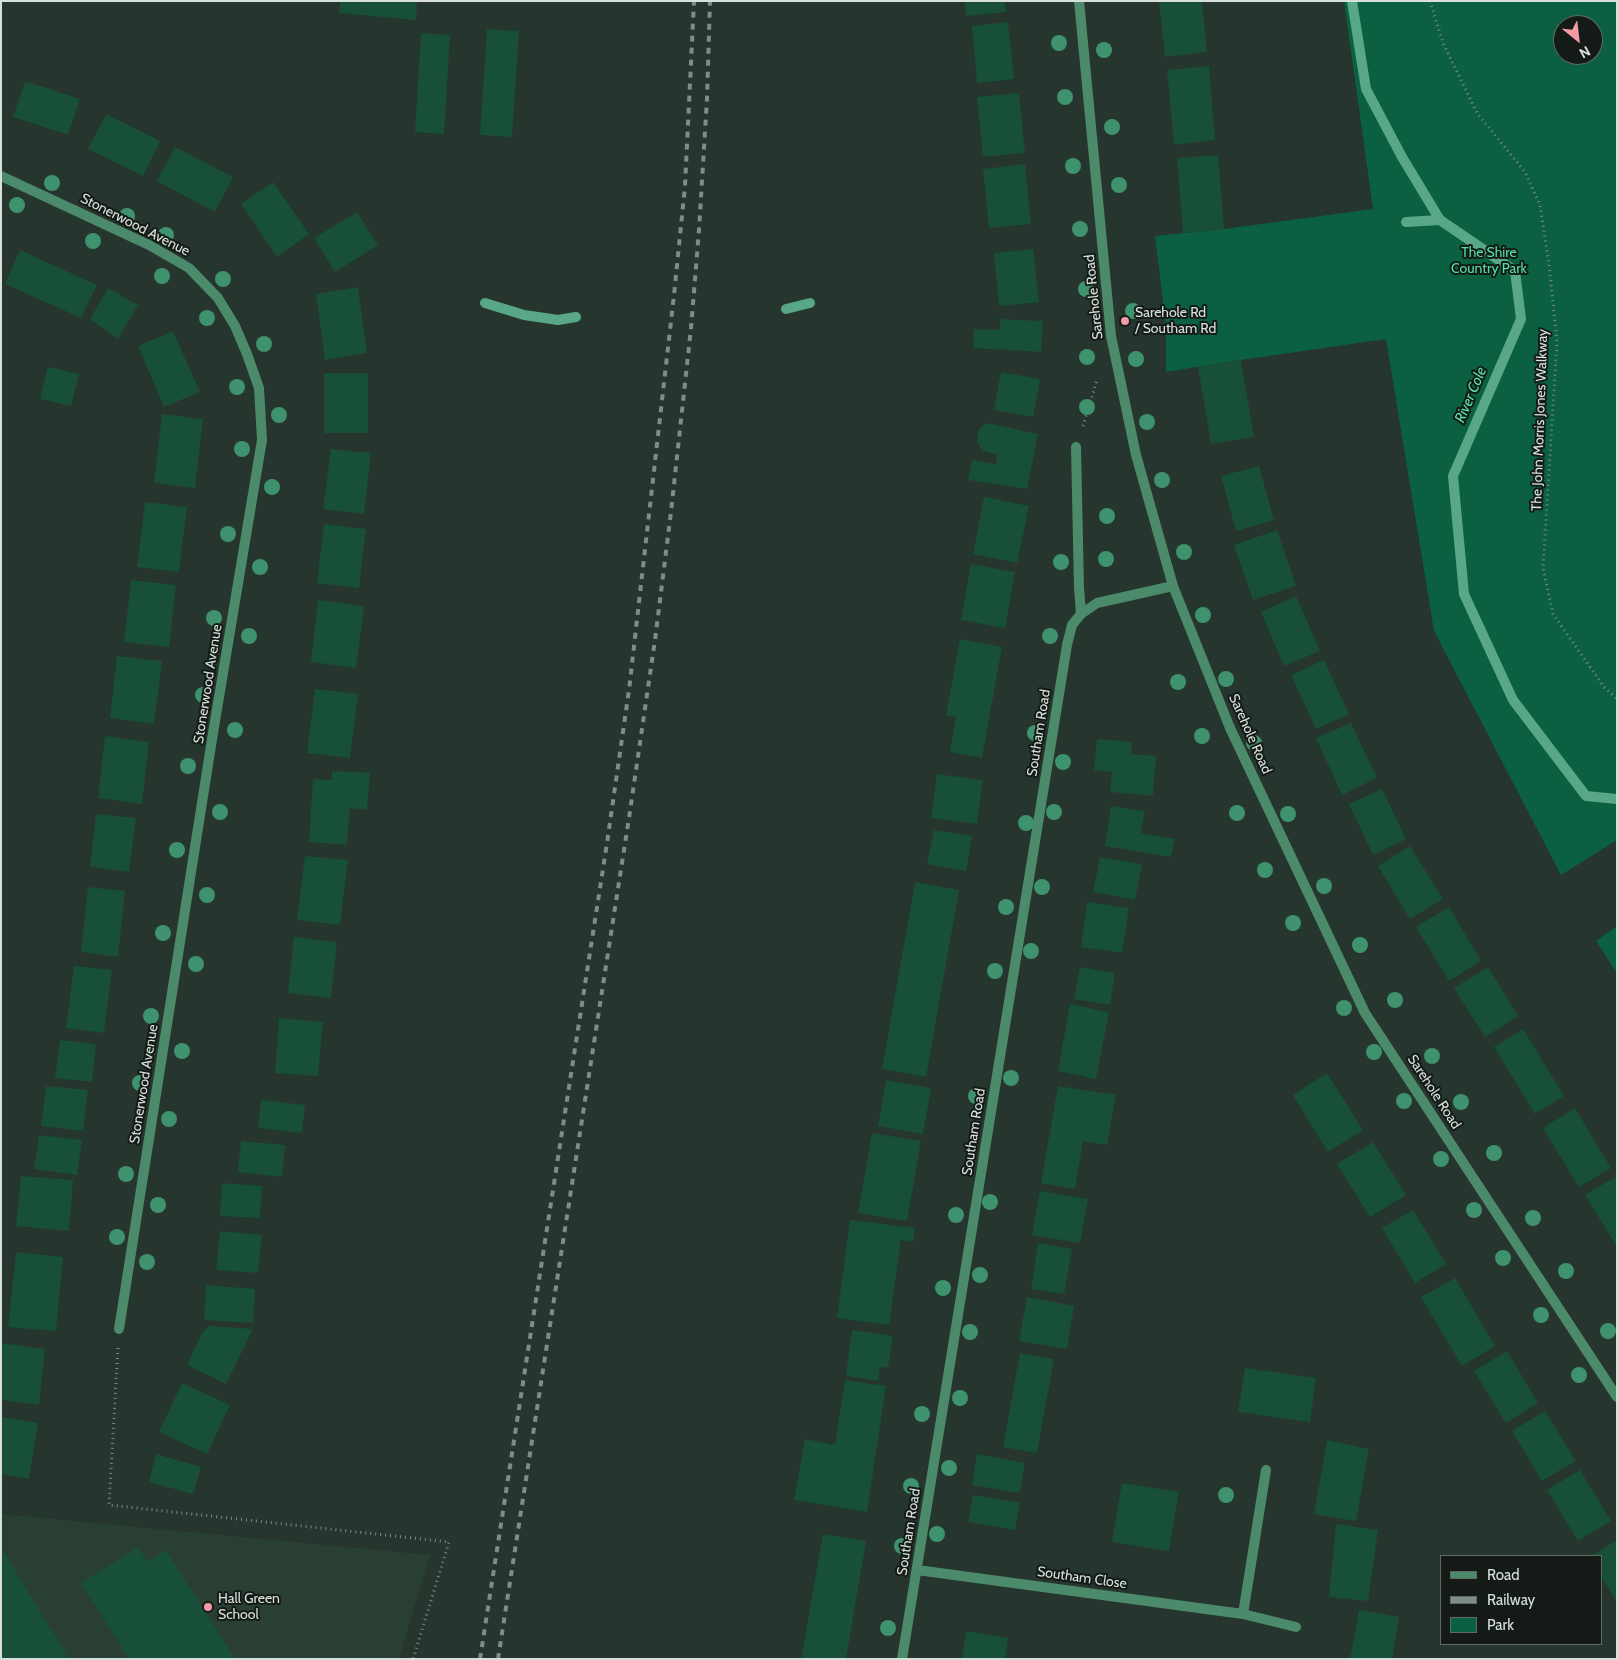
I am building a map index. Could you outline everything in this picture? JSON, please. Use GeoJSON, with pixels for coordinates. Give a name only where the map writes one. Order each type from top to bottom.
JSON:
{"type":"FeatureCollection","features":[{"type":"Feature","properties":{"kind":"street","name":"Sarehole Road"},"geometry":{"type":"LineString","coordinates":[[1079,1],[1111,336],[1136,455],[1173,586],[1230,728],[1366,1013],[1617,1398]]}},
{"type":"Feature","properties":{"kind":"street","name":"Stonerwood Avenue"},"geometry":{"type":"LineString","coordinates":[[1,176],[149,245],[189,268],[218,298],[235,326],[259,388],[262,440],[213,733],[119,1329]]}},
{"type":"Feature","properties":{"kind":"street"},"geometry":{"type":"LineString","coordinates":[[1076,447],[1078,588],[1081,614],[1096,604],[1173,586]]}},
{"type":"Feature","properties":{"kind":"street","name":"Southam Road"},"geometry":{"type":"LineString","coordinates":[[902,1659],[1067,645],[1072,625],[1081,614]]}},
{"type":"Feature","properties":{"kind":"street"},"geometry":{"type":"LineString","coordinates":[[1243,1614],[1266,1470]]}},
{"type":"Feature","properties":{"kind":"street","name":"Southam Close"},"geometry":{"type":"LineString","coordinates":[[917,1570],[1243,1614],[1296,1627]]}},
{"type":"Feature","properties":{"kind":"path","name":"The John Morris Jones Walkway"},"geometry":{"type":"LineString","coordinates":[[1430,1],[1443,43],[1477,113],[1526,172],[1540,205],[1549,264],[1557,342],[1544,568],[1553,614],[1604,687],[1617,699]]}},
{"type":"Feature","properties":{"kind":"path"},"geometry":{"type":"LineString","coordinates":[[1076,447],[1099,373]]}},
{"type":"Feature","properties":{"kind":"path"},"geometry":{"type":"LineString","coordinates":[[119,1329],[109,1505],[449,1542],[413,1659]]}},
{"type":"Feature","properties":{"kind":"shaded area","name":"Hall Green School"},"geometry":{"type":"Polygon","coordinates":[[[1,1514],[430,1555],[399,1659],[1,1659],[1,1514]]]}},
{"type":"Feature","properties":{"kind":"green space","name":"The Shire Country Park"},"geometry":{"type":"Polygon","coordinates":[[[1344,1],[1617,1],[1617,840],[1561,875],[1434,631],[1386,339],[1166,372],[1166,326],[1155,236],[1224,229],[1373,209],[1344,1]]]}},
{"type":"Feature","properties":{"kind":"green space"},"geometry":{"type":"Polygon","coordinates":[[[1617,926],[1617,973],[1596,941],[1617,926]]]}},
{"type":"Feature","properties":{"kind":"building"},"geometry":{"type":"Polygon","coordinates":[[[340,1],[417,1],[416,20],[339,13],[340,1]]]}},
{"type":"Feature","properties":{"kind":"building"},"geometry":{"type":"Polygon","coordinates":[[[965,1],[1005,1],[1006,12],[966,16],[965,1]]]}},
{"type":"Feature","properties":{"kind":"building"},"geometry":{"type":"Polygon","coordinates":[[[1159,1],[1202,1],[1207,52],[1165,57],[1159,1]]]}},
{"type":"Feature","properties":{"kind":"building"},"geometry":{"type":"Polygon","coordinates":[[[1008,22],[1014,79],[977,83],[972,26],[1008,22]]]}},
{"type":"Feature","properties":{"kind":"building"},"geometry":{"type":"Polygon","coordinates":[[[487,29],[519,31],[512,137],[480,135],[487,29]]]}},
{"type":"Feature","properties":{"kind":"building"},"geometry":{"type":"Polygon","coordinates":[[[421,33],[450,35],[444,134],[415,132],[421,33]]]}},
{"type":"Feature","properties":{"kind":"building"},"geometry":{"type":"Polygon","coordinates":[[[1209,66],[1215,140],[1174,145],[1167,70],[1209,66]]]}},
{"type":"Feature","properties":{"kind":"building"},"geometry":{"type":"Polygon","coordinates":[[[25,81],[80,99],[68,135],[13,117],[25,81]]]}},
{"type":"Feature","properties":{"kind":"building"},"geometry":{"type":"Polygon","coordinates":[[[1019,93],[1025,153],[983,157],[977,97],[1019,93]]]}},
{"type":"Feature","properties":{"kind":"building"},"geometry":{"type":"Polygon","coordinates":[[[106,114],[160,141],[143,176],[88,149],[106,114]]]}},
{"type":"Feature","properties":{"kind":"building"},"geometry":{"type":"Polygon","coordinates":[[[175,147],[233,177],[215,212],[157,181],[175,147]]]}},
{"type":"Feature","properties":{"kind":"building"},"geometry":{"type":"Polygon","coordinates":[[[1218,155],[1224,229],[1183,233],[1177,158],[1218,155]]]}},
{"type":"Feature","properties":{"kind":"building"},"geometry":{"type":"Polygon","coordinates":[[[1025,164],[1031,224],[989,228],[983,169],[1025,164]]]}},
{"type":"Feature","properties":{"kind":"building"},"geometry":{"type":"Polygon","coordinates":[[[273,182],[309,234],[277,257],[241,204],[273,182]]]}},
{"type":"Feature","properties":{"kind":"building"},"geometry":{"type":"Polygon","coordinates":[[[357,212],[378,245],[335,272],[314,238],[357,212]]]}},
{"type":"Feature","properties":{"kind":"building"},"geometry":{"type":"Polygon","coordinates":[[[1033,249],[1039,302],[999,306],[994,253],[1033,249]]]}},
{"type":"Feature","properties":{"kind":"building"},"geometry":{"type":"Polygon","coordinates":[[[20,250],[97,285],[81,318],[5,284],[20,250]]]}},
{"type":"Feature","properties":{"kind":"building"},"geometry":{"type":"Polygon","coordinates":[[[358,287],[367,353],[325,360],[316,294],[358,287]]]}},
{"type":"Feature","properties":{"kind":"building"},"geometry":{"type":"Polygon","coordinates":[[[108,288],[138,305],[118,339],[90,319],[108,288]]]}},
{"type":"Feature","properties":{"kind":"building"},"geometry":{"type":"Polygon","coordinates":[[[1000,319],[1043,321],[1041,352],[973,348],[974,329],[1000,330],[1000,319]]]}},
{"type":"Feature","properties":{"kind":"building"},"geometry":{"type":"Polygon","coordinates":[[[173,331],[200,392],[164,407],[138,346],[173,331]]]}},
{"type":"Feature","properties":{"kind":"building"},"geometry":{"type":"Polygon","coordinates":[[[1241,360],[1254,437],[1211,444],[1198,367],[1241,360]]]}},
{"type":"Feature","properties":{"kind":"building"},"geometry":{"type":"Polygon","coordinates":[[[48,367],[79,374],[71,406],[40,399],[48,367]]]}},
{"type":"Feature","properties":{"kind":"building"},"geometry":{"type":"Polygon","coordinates":[[[1001,372],[1040,379],[1033,417],[994,410],[1001,372]]]}},
{"type":"Feature","properties":{"kind":"building"},"geometry":{"type":"Polygon","coordinates":[[[324,373],[368,373],[368,433],[324,433],[324,373]]]}},
{"type":"Feature","properties":{"kind":"building"},"geometry":{"type":"Polygon","coordinates":[[[162,414],[203,419],[195,488],[154,483],[162,414]]]}},
{"type":"Feature","properties":{"kind":"building"},"geometry":{"type":"Polygon","coordinates":[[[987,423],[1038,434],[1027,489],[968,480],[972,460],[996,464],[997,454],[982,451],[977,442],[979,429],[987,423]]]}},
{"type":"Feature","properties":{"kind":"building"},"geometry":{"type":"Polygon","coordinates":[[[331,449],[371,453],[364,514],[323,509],[331,449]]]}},
{"type":"Feature","properties":{"kind":"building"},"geometry":{"type":"Polygon","coordinates":[[[1259,466],[1274,520],[1236,531],[1221,476],[1259,466]]]}},
{"type":"Feature","properties":{"kind":"building"},"geometry":{"type":"Polygon","coordinates":[[[984,497],[1029,506],[1017,563],[973,554],[984,497]]]}},
{"type":"Feature","properties":{"kind":"building"},"geometry":{"type":"Polygon","coordinates":[[[145,502],[187,507],[179,572],[137,567],[145,502]]]}},
{"type":"Feature","properties":{"kind":"building"},"geometry":{"type":"Polygon","coordinates":[[[324,524],[366,529],[359,588],[317,583],[324,524]]]}},
{"type":"Feature","properties":{"kind":"building"},"geometry":{"type":"Polygon","coordinates":[[[1277,530],[1296,586],[1253,600],[1234,545],[1277,530]]]}},
{"type":"Feature","properties":{"kind":"building"},"geometry":{"type":"Polygon","coordinates":[[[971,564],[1015,572],[1005,628],[961,620],[971,564]]]}},
{"type":"Feature","properties":{"kind":"building"},"geometry":{"type":"Polygon","coordinates":[[[131,580],[176,585],[169,647],[124,642],[131,580]]]}},
{"type":"Feature","properties":{"kind":"building"},"geometry":{"type":"Polygon","coordinates":[[[1296,596],[1320,651],[1284,666],[1261,612],[1296,596]]]}},
{"type":"Feature","properties":{"kind":"building"},"geometry":{"type":"Polygon","coordinates":[[[318,600],[364,606],[356,668],[311,662],[318,600]]]}},
{"type":"Feature","properties":{"kind":"building"},"geometry":{"type":"Polygon","coordinates":[[[960,639],[1002,647],[982,758],[950,752],[956,717],[946,715],[960,639]]]}},
{"type":"Feature","properties":{"kind":"building"},"geometry":{"type":"Polygon","coordinates":[[[117,656],[162,661],[154,724],[110,718],[117,656]]]}},
{"type":"Feature","properties":{"kind":"building"},"geometry":{"type":"Polygon","coordinates":[[[1324,660],[1349,714],[1316,729],[1291,675],[1324,660]]]}},
{"type":"Feature","properties":{"kind":"building"},"geometry":{"type":"Polygon","coordinates":[[[315,689],[358,694],[350,758],[307,753],[315,689]]]}},
{"type":"Feature","properties":{"kind":"building"},"geometry":{"type":"Polygon","coordinates":[[[1351,723],[1377,778],[1342,795],[1316,738],[1351,723]]]}},
{"type":"Feature","properties":{"kind":"building"},"geometry":{"type":"Polygon","coordinates":[[[105,736],[149,742],[142,804],[98,798],[105,736]]]}},
{"type":"Feature","properties":{"kind":"building"},"geometry":{"type":"Polygon","coordinates":[[[1097,739],[1132,742],[1131,754],[1156,756],[1153,796],[1110,792],[1112,772],[1094,770],[1097,739]]]}},
{"type":"Feature","properties":{"kind":"building"},"geometry":{"type":"Polygon","coordinates":[[[332,771],[370,773],[367,810],[350,808],[347,845],[309,842],[313,779],[332,780],[332,771]]]}},
{"type":"Feature","properties":{"kind":"building"},"geometry":{"type":"Polygon","coordinates":[[[937,774],[983,780],[977,824],[931,818],[937,774]]]}},
{"type":"Feature","properties":{"kind":"building"},"geometry":{"type":"Polygon","coordinates":[[[1382,789],[1406,839],[1373,855],[1349,804],[1382,789]]]}},
{"type":"Feature","properties":{"kind":"building"},"geometry":{"type":"Polygon","coordinates":[[[1111,806],[1145,811],[1141,833],[1175,839],[1171,857],[1105,846],[1111,806]]]}},
{"type":"Feature","properties":{"kind":"building"},"geometry":{"type":"Polygon","coordinates":[[[96,814],[136,818],[129,872],[90,867],[96,814]]]}},
{"type":"Feature","properties":{"kind":"building"},"geometry":{"type":"Polygon","coordinates":[[[934,830],[972,836],[966,871],[927,864],[934,830]]]}},
{"type":"Feature","properties":{"kind":"building"},"geometry":{"type":"Polygon","coordinates":[[[1410,846],[1443,899],[1410,919],[1378,866],[1410,846]]]}},
{"type":"Feature","properties":{"kind":"building"},"geometry":{"type":"Polygon","coordinates":[[[305,856],[348,860],[340,925],[297,920],[305,856]]]}},
{"type":"Feature","properties":{"kind":"building"},"geometry":{"type":"Polygon","coordinates":[[[1100,857],[1142,864],[1135,900],[1093,892],[1100,857]]]}},
{"type":"Feature","properties":{"kind":"building"},"geometry":{"type":"Polygon","coordinates":[[[915,882],[959,890],[926,1077],[882,1069],[915,882]]]}},
{"type":"Feature","properties":{"kind":"building"},"geometry":{"type":"Polygon","coordinates":[[[88,887],[125,891],[118,957],[81,952],[88,887]]]}},
{"type":"Feature","properties":{"kind":"building"},"geometry":{"type":"Polygon","coordinates":[[[1087,902],[1129,908],[1122,953],[1081,947],[1087,902]]]}},
{"type":"Feature","properties":{"kind":"building"},"geometry":{"type":"Polygon","coordinates":[[[1449,907],[1481,961],[1449,981],[1416,927],[1449,907]]]}},
{"type":"Feature","properties":{"kind":"building"},"geometry":{"type":"Polygon","coordinates":[[[294,937],[337,942],[331,998],[288,993],[294,937]]]}},
{"type":"Feature","properties":{"kind":"building"},"geometry":{"type":"Polygon","coordinates":[[[74,966],[112,970],[104,1033],[66,1028],[74,966]]]}},
{"type":"Feature","properties":{"kind":"building"},"geometry":{"type":"Polygon","coordinates":[[[1080,967],[1115,973],[1110,1005],[1074,999],[1080,967]]]}},
{"type":"Feature","properties":{"kind":"building"},"geometry":{"type":"Polygon","coordinates":[[[1488,967],[1518,1016],[1485,1037],[1454,988],[1488,967]]]}},
{"type":"Feature","properties":{"kind":"building"},"geometry":{"type":"Polygon","coordinates":[[[1070,1004],[1109,1012],[1096,1079],[1058,1071],[1070,1004]]]}},
{"type":"Feature","properties":{"kind":"building"},"geometry":{"type":"Polygon","coordinates":[[[279,1018],[323,1022],[318,1076],[275,1073],[279,1018]]]}},
{"type":"Feature","properties":{"kind":"building"},"geometry":{"type":"Polygon","coordinates":[[[1523,1029],[1564,1096],[1535,1114],[1494,1047],[1523,1029]]]}},
{"type":"Feature","properties":{"kind":"building"},"geometry":{"type":"Polygon","coordinates":[[[60,1040],[96,1044],[92,1082],[55,1078],[60,1040]]]}},
{"type":"Feature","properties":{"kind":"building"},"geometry":{"type":"Polygon","coordinates":[[[1327,1073],[1363,1130],[1328,1152],[1293,1095],[1327,1073]]]}},
{"type":"Feature","properties":{"kind":"building"},"geometry":{"type":"Polygon","coordinates":[[[886,1080],[931,1088],[923,1134],[878,1126],[886,1080]]]}},
{"type":"Feature","properties":{"kind":"building"},"geometry":{"type":"Polygon","coordinates":[[[46,1086],[88,1090],[83,1131],[41,1126],[46,1086]]]}},
{"type":"Feature","properties":{"kind":"building"},"geometry":{"type":"Polygon","coordinates":[[[1058,1086],[1116,1095],[1107,1145],[1083,1141],[1075,1189],[1041,1183],[1058,1086]]]}},
{"type":"Feature","properties":{"kind":"building"},"geometry":{"type":"Polygon","coordinates":[[[261,1100],[305,1105],[302,1133],[258,1128],[261,1100]]]}},
{"type":"Feature","properties":{"kind":"building"},"geometry":{"type":"Polygon","coordinates":[[[1575,1108],[1611,1168],[1579,1187],[1543,1128],[1575,1108]]]}},
{"type":"Feature","properties":{"kind":"building"},"geometry":{"type":"Polygon","coordinates":[[[872,1133],[921,1141],[907,1221],[858,1213],[872,1133]]]}},
{"type":"Feature","properties":{"kind":"building"},"geometry":{"type":"Polygon","coordinates":[[[39,1135],[82,1140],[77,1175],[34,1169],[39,1135]]]}},
{"type":"Feature","properties":{"kind":"building"},"geometry":{"type":"Polygon","coordinates":[[[241,1141],[285,1145],[282,1177],[238,1172],[241,1141]]]}},
{"type":"Feature","properties":{"kind":"building"},"geometry":{"type":"Polygon","coordinates":[[[1373,1142],[1406,1195],[1370,1217],[1337,1164],[1373,1142]]]}},
{"type":"Feature","properties":{"kind":"building"},"geometry":{"type":"Polygon","coordinates":[[[21,1176],[73,1180],[69,1231],[16,1226],[21,1176]]]}},
{"type":"Feature","properties":{"kind":"building"},"geometry":{"type":"Polygon","coordinates":[[[1617,1176],[1617,1247],[1585,1195],[1617,1176]]]}},
{"type":"Feature","properties":{"kind":"building"},"geometry":{"type":"Polygon","coordinates":[[[222,1183],[262,1186],[260,1218],[220,1216],[222,1183]]]}},
{"type":"Feature","properties":{"kind":"building"},"geometry":{"type":"Polygon","coordinates":[[[1040,1191],[1088,1199],[1080,1243],[1032,1235],[1040,1191]]]}},
{"type":"Feature","properties":{"kind":"building"},"geometry":{"type":"Polygon","coordinates":[[[1413,1210],[1446,1264],[1415,1283],[1382,1228],[1413,1210]]]}},
{"type":"Feature","properties":{"kind":"building"},"geometry":{"type":"Polygon","coordinates":[[[850,1220],[915,1228],[913,1242],[901,1240],[889,1325],[837,1318],[850,1220]]]}},
{"type":"Feature","properties":{"kind":"building"},"geometry":{"type":"Polygon","coordinates":[[[220,1231],[262,1235],[258,1273],[216,1270],[220,1231]]]}},
{"type":"Feature","properties":{"kind":"building"},"geometry":{"type":"Polygon","coordinates":[[[1038,1243],[1072,1249],[1064,1294],[1031,1289],[1038,1243]]]}},
{"type":"Feature","properties":{"kind":"building"},"geometry":{"type":"Polygon","coordinates":[[[16,1252],[63,1257],[56,1331],[8,1327],[16,1252]]]}},
{"type":"Feature","properties":{"kind":"building"},"geometry":{"type":"Polygon","coordinates":[[[1455,1278],[1495,1346],[1462,1366],[1421,1297],[1455,1278]]]}},
{"type":"Feature","properties":{"kind":"building"},"geometry":{"type":"Polygon","coordinates":[[[206,1285],[255,1289],[253,1323],[204,1320],[206,1285]]]}},
{"type":"Feature","properties":{"kind":"building"},"geometry":{"type":"Polygon","coordinates":[[[1027,1297],[1074,1306],[1067,1349],[1019,1341],[1027,1297]]]}},
{"type":"Feature","properties":{"kind":"building"},"geometry":{"type":"Polygon","coordinates":[[[209,1326],[253,1329],[226,1384],[187,1365],[202,1333],[209,1326]]]}},
{"type":"Feature","properties":{"kind":"building"},"geometry":{"type":"Polygon","coordinates":[[[852,1330],[893,1336],[888,1368],[880,1367],[878,1381],[846,1376],[852,1330]]]}},
{"type":"Feature","properties":{"kind":"building"},"geometry":{"type":"Polygon","coordinates":[[[1,1343],[45,1349],[39,1405],[1,1400],[1,1343]]]}},
{"type":"Feature","properties":{"kind":"building"},"geometry":{"type":"Polygon","coordinates":[[[1507,1351],[1538,1403],[1506,1423],[1474,1371],[1507,1351]]]}},
{"type":"Feature","properties":{"kind":"building"},"geometry":{"type":"Polygon","coordinates":[[[1020,1353],[1054,1359],[1037,1453],[1003,1447],[1020,1353]]]}},
{"type":"Feature","properties":{"kind":"building"},"geometry":{"type":"Polygon","coordinates":[[[1245,1368],[1316,1378],[1310,1422],[1238,1412],[1245,1368]]]}},
{"type":"Feature","properties":{"kind":"building"},"geometry":{"type":"Polygon","coordinates":[[[845,1380],[886,1386],[867,1512],[794,1500],[805,1439],[835,1445],[845,1380]]]}},
{"type":"Feature","properties":{"kind":"building"},"geometry":{"type":"Polygon","coordinates":[[[182,1383],[230,1405],[207,1454],[159,1432],[182,1383]]]}},
{"type":"Feature","properties":{"kind":"building"},"geometry":{"type":"Polygon","coordinates":[[[1545,1411],[1576,1461],[1542,1481],[1512,1431],[1545,1411]]]}},
{"type":"Feature","properties":{"kind":"building"},"geometry":{"type":"Polygon","coordinates":[[[1,1417],[38,1423],[29,1479],[1,1474],[1,1417]]]}},
{"type":"Feature","properties":{"kind":"building"},"geometry":{"type":"Polygon","coordinates":[[[1327,1440],[1369,1449],[1356,1521],[1314,1514],[1327,1440]]]}},
{"type":"Feature","properties":{"kind":"building"},"geometry":{"type":"Polygon","coordinates":[[[156,1454],[201,1467],[193,1494],[149,1482],[156,1454]]]}},
{"type":"Feature","properties":{"kind":"building"},"geometry":{"type":"Polygon","coordinates":[[[977,1454],[1025,1463],[1020,1493],[972,1485],[977,1454]]]}},
{"type":"Feature","properties":{"kind":"building"},"geometry":{"type":"Polygon","coordinates":[[[1580,1470],[1611,1521],[1578,1541],[1547,1490],[1580,1470]]]}},
{"type":"Feature","properties":{"kind":"building"},"geometry":{"type":"Polygon","coordinates":[[[1122,1483],[1179,1492],[1169,1551],[1112,1542],[1122,1483]]]}},
{"type":"Feature","properties":{"kind":"building"},"geometry":{"type":"Polygon","coordinates":[[[973,1495],[1020,1503],[1015,1530],[968,1522],[973,1495]]]}},
{"type":"Feature","properties":{"kind":"building"},"geometry":{"type":"Polygon","coordinates":[[[1336,1524],[1378,1530],[1368,1601],[1329,1597],[1336,1524]]]}},
{"type":"Feature","properties":{"kind":"building"},"geometry":{"type":"Polygon","coordinates":[[[823,1534],[866,1541],[846,1659],[801,1659],[823,1534]]]}},
{"type":"Feature","properties":{"kind":"building"},"geometry":{"type":"Polygon","coordinates":[[[1617,1540],[1617,1602],[1603,1580],[1603,1555],[1593,1555],[1617,1540]]]}},
{"type":"Feature","properties":{"kind":"building"},"geometry":{"type":"Polygon","coordinates":[[[1,1547],[69,1659],[1,1659],[1,1547]]]}},
{"type":"Feature","properties":{"kind":"building"},"geometry":{"type":"Polygon","coordinates":[[[138,1547],[147,1562],[166,1550],[235,1659],[129,1659],[81,1583],[138,1547]]]}},
{"type":"Feature","properties":{"kind":"building"},"geometry":{"type":"Polygon","coordinates":[[[1359,1610],[1399,1617],[1392,1659],[1350,1659],[1359,1610]]]}},
{"type":"Feature","properties":{"kind":"building"},"geometry":{"type":"Polygon","coordinates":[[[966,1631],[1008,1638],[1005,1659],[962,1659],[966,1631]]]}},
{"type":"Feature","properties":{"kind":"waterway","name":"River Cole"},"geometry":{"type":"LineString","coordinates":[[1352,1],[1366,89],[1402,157],[1440,220],[1515,271],[1521,319],[1453,476],[1464,594],[1513,700],[1586,796],[1617,799]]}},
{"type":"Feature","properties":{"kind":"waterway"},"geometry":{"type":"LineString","coordinates":[[1406,222],[1440,220]]}},
{"type":"Feature","properties":{"kind":"waterway"},"geometry":{"type":"LineString","coordinates":[[485,303],[524,315],[558,320],[576,317]]}},
{"type":"Feature","properties":{"kind":"waterway"},"geometry":{"type":"LineString","coordinates":[[786,309],[810,303]]}},
{"type":"Feature","properties":{"kind":"railway"},"geometry":{"type":"LineString","coordinates":[[480,1659],[607,843],[629,690],[685,186],[694,1]]}},
{"type":"Feature","properties":{"kind":"railway"},"geometry":{"type":"LineString","coordinates":[[498,1659],[655,640],[691,328],[707,99],[710,1]]}},
{"type":"Feature","properties":{"kind":"place","name":"Sarehole Rd / Southam Rd"},"geometry":{"type":"Point","coordinates":[1125,321]}},
{"type":"Feature","properties":{"kind":"place","name":"Hall Green School"},"geometry":{"type":"Point","coordinates":[208,1607]}}]}
